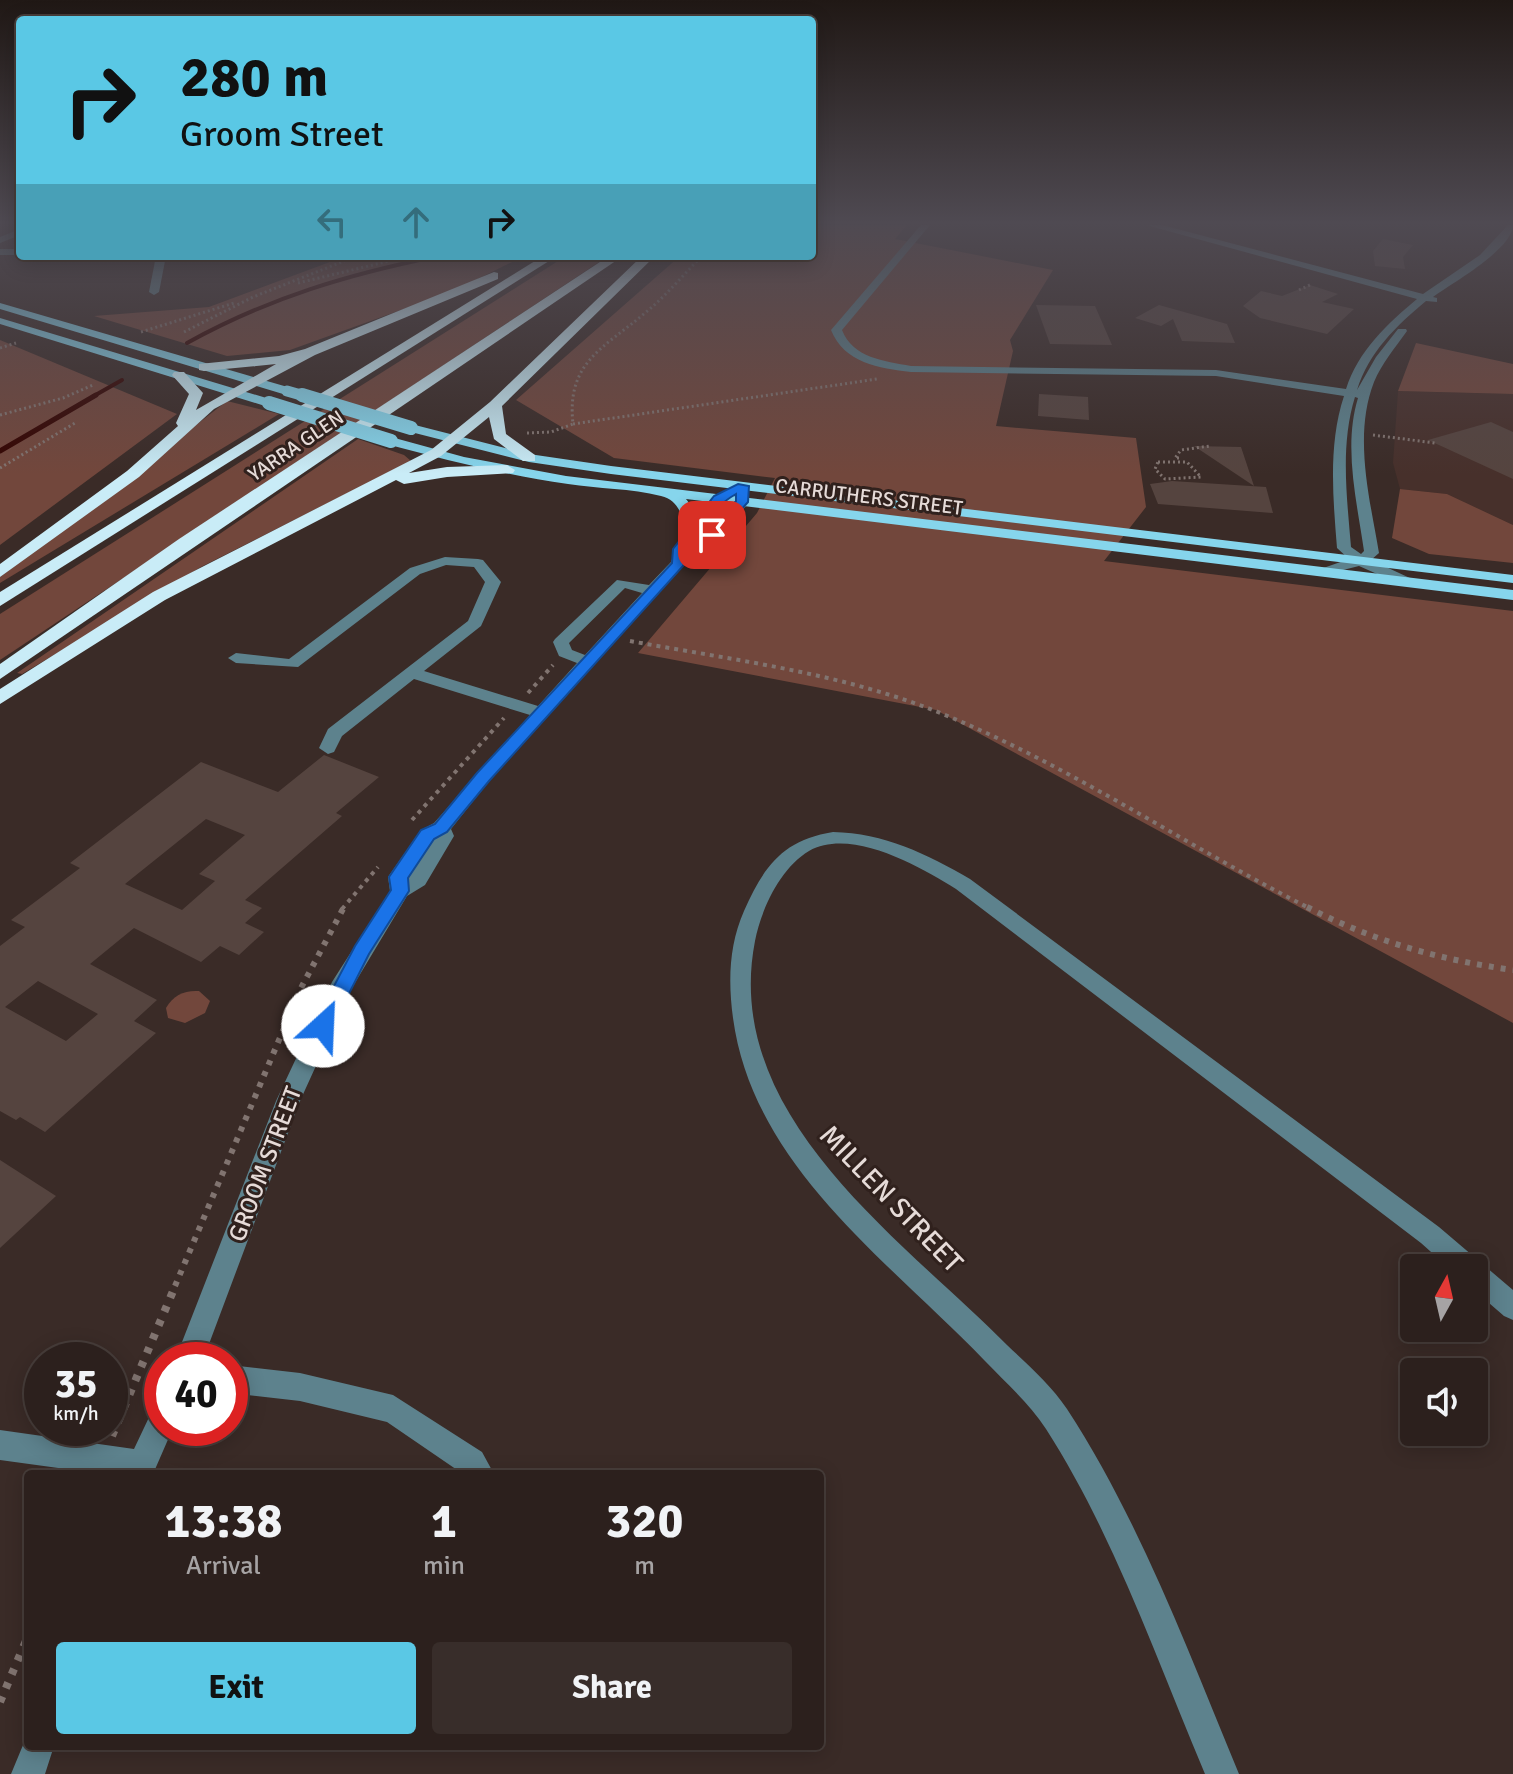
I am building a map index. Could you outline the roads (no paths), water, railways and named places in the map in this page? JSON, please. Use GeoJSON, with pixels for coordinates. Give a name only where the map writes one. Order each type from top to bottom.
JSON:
{"type":"FeatureCollection","features":[{"type":"Feature","properties":{"kind":"highway"},"geometry":{"type":"LineString","coordinates":[[204,367],[279,360],[310,352],[422,308]]}},
{"type":"Feature","properties":{"kind":"highway","name":"YARRA GLEN"},"geometry":{"type":"LineString","coordinates":[[0,600],[468,308]]}},
{"type":"Feature","properties":{"kind":"highway","name":"YARRA GLEN"},"geometry":{"type":"LineString","coordinates":[[0,673],[198,535],[539,308]]}},
{"type":"Feature","properties":{"kind":"highway"},"geometry":{"type":"LineString","coordinates":[[0,698],[159,596],[436,453],[495,405],[595,308]]}},
{"type":"Feature","properties":{"kind":"highway"},"geometry":{"type":"LineString","coordinates":[[0,572],[133,474],[209,406],[310,352]]}},
{"type":"Feature","properties":{"kind":"highway"},"geometry":{"type":"LineString","coordinates":[[176,435],[193,405],[196,393],[179,375]]}},
{"type":"Feature","properties":{"kind":"highway"},"geometry":{"type":"LineString","coordinates":[[495,405],[499,436],[529,458]]}},
{"type":"Feature","properties":{"kind":"highway"},"geometry":{"type":"LineString","coordinates":[[381,483],[447,472],[507,470]]}},
{"type":"Feature","properties":{"kind":"main road","name":"CARRUTHERS STREET"},"geometry":{"type":"LineString","coordinates":[[6,308],[411,428],[529,458],[742,494],[1513,595]]}},
{"type":"Feature","properties":{"kind":"main road","name":"CARRUTHERS STREET"},"geometry":{"type":"LineString","coordinates":[[0,321],[391,441],[507,470],[718,499],[742,494],[1281,551],[1513,579]]}},
{"type":"Feature","properties":{"kind":"main road"},"geometry":{"type":"LineString","coordinates":[[662,492],[677,497],[683,504],[694,520],[694,530]]}},
{"type":"Feature","properties":{"kind":"main road"},"geometry":{"type":"LineString","coordinates":[[1281,551],[1343,545]]}},
{"type":"Feature","properties":{"kind":"main road"},"geometry":{"type":"LineString","coordinates":[[1371,549],[1442,570]]}},
{"type":"Feature","properties":{"kind":"street"},"geometry":{"type":"LineString","coordinates":[[855,308],[836,330],[838,340],[866,359],[925,369],[1216,373],[1364,395]]}},
{"type":"Feature","properties":{"kind":"street"},"geometry":{"type":"LineString","coordinates":[[1407,582],[1360,561],[1343,545],[1338,438],[1348,392],[1375,341],[1413,308]]}},
{"type":"Feature","properties":{"kind":"street"},"geometry":{"type":"LineString","coordinates":[[1319,572],[1360,561],[1372,553],[1356,463],[1357,433],[1364,395],[1379,360],[1390,345],[1430,308]]}},
{"type":"Feature","properties":{"kind":"street","name":"GROOM STREET"},"geometry":{"type":"LineString","coordinates":[[196,1342],[288,1101],[340,988],[400,891],[418,880],[444,836],[441,828],[652,591],[678,563],[697,551],[742,494]]}},
{"type":"Feature","properties":{"kind":"street","name":"GROOM STREET"},"geometry":{"type":"LineString","coordinates":[[678,563],[680,549],[718,499]]}},
{"type":"Feature","properties":{"kind":"street"},"geometry":{"type":"LineString","coordinates":[[236,658],[292,664],[415,571],[445,561],[478,563],[493,582],[475,623],[334,733],[328,748]]}},
{"type":"Feature","properties":{"kind":"street"},"geometry":{"type":"LineString","coordinates":[[590,662],[565,653],[561,642],[622,583],[652,591]]}},
{"type":"Feature","properties":{"kind":"street"},"geometry":{"type":"LineString","coordinates":[[410,672],[542,713]]}},
{"type":"Feature","properties":{"kind":"street","name":"MILLEN STREET"},"geometry":{"type":"LineString","coordinates":[[1222,1774],[1103,1500],[1055,1417],[805,1158],[759,1083],[742,1029],[741,1013],[742,941],[755,908],[773,878],[805,844],[829,838],[872,842],[914,854],[963,884],[1452,1254]]}},
{"type":"Feature","properties":{"kind":"street"},"geometry":{"type":"LineString","coordinates":[[1488,1285],[1513,1307]]}},
{"type":"Feature","properties":{"kind":"street"},"geometry":{"type":"LineString","coordinates":[[248,1381],[300,1387],[393,1409],[472,1462],[477,1470]]}},
{"type":"Feature","properties":{"kind":"street"},"geometry":{"type":"LineString","coordinates":[[0,1445],[140,1469],[151,1446]]}},
{"type":"Feature","properties":{"kind":"street"},"geometry":{"type":"LineString","coordinates":[[28,1774],[36,1750]]}},
{"type":"Feature","properties":{"kind":"waterway"},"geometry":{"type":"LineString","coordinates":[[187,343],[260,308]]}},
{"type":"Feature","properties":{"kind":"waterway"},"geometry":{"type":"LineString","coordinates":[[92,397],[122,380]]}},
{"type":"Feature","properties":{"kind":"waterway"},"geometry":{"type":"LineString","coordinates":[[0,451],[96,395]]}}]}
